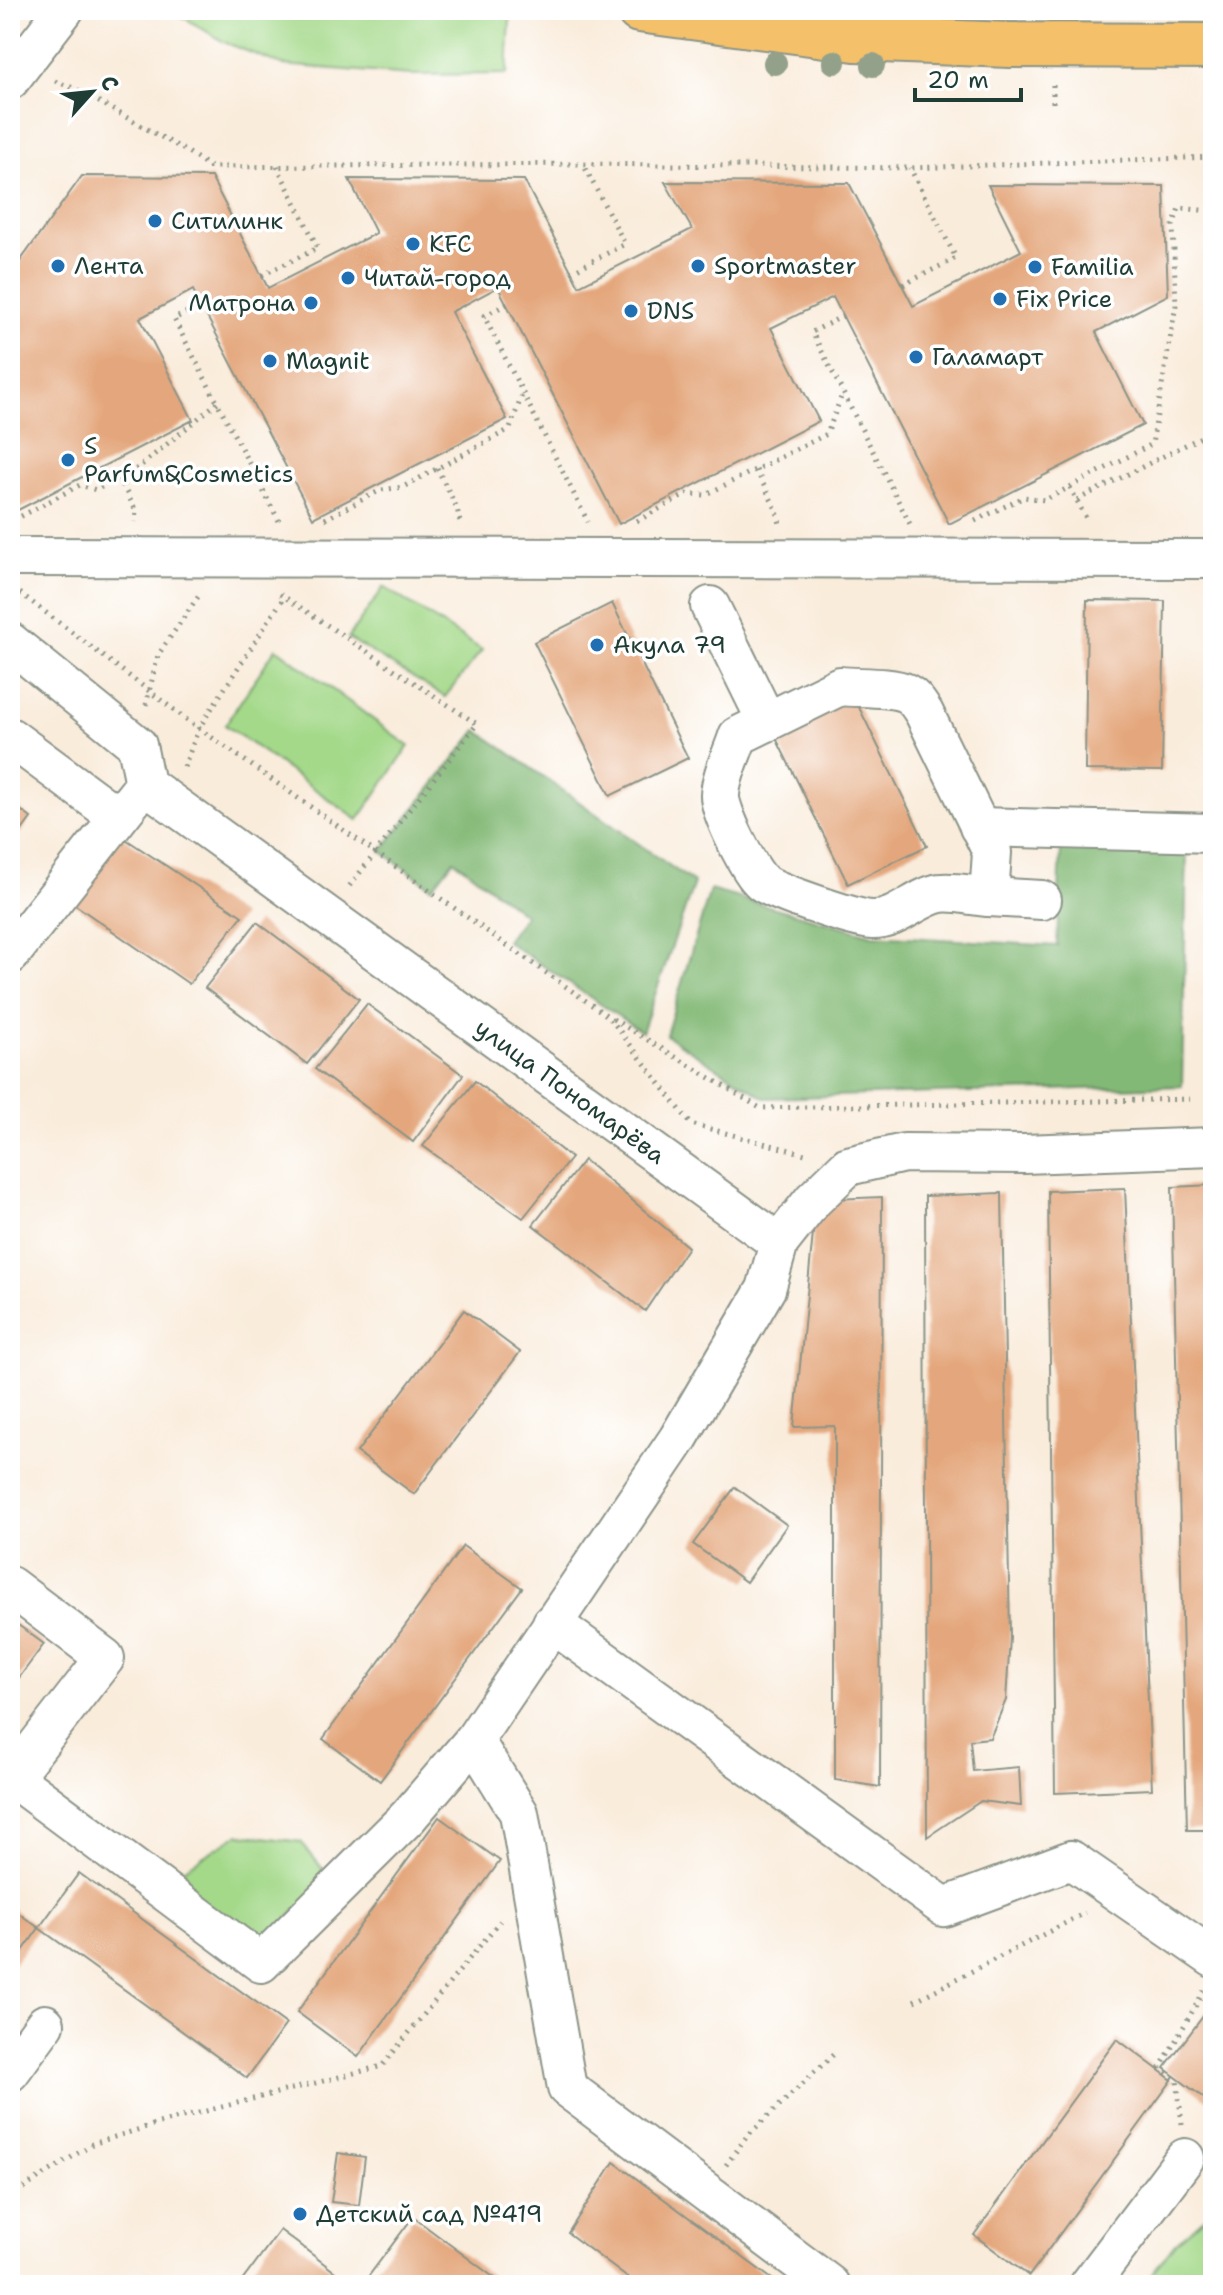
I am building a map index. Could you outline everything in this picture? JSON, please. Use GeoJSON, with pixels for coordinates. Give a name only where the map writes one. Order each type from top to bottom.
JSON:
{"type":"FeatureCollection","features":[{"type":"Feature","properties":{"kind":"main road"},"geometry":{"type":"LineString","coordinates":[[639,10],[855,39],[1010,45],[1213,46]]}},
{"type":"Feature","properties":{"kind":"street"},"geometry":{"type":"LineString","coordinates":[[10,80],[64,10]]}},
{"type":"Feature","properties":{"kind":"street"},"geometry":{"type":"LineString","coordinates":[[12,539],[225,557],[1213,559]]}},
{"type":"Feature","properties":{"kind":"street"},"geometry":{"type":"LineString","coordinates":[[710,606],[767,722]]}},
{"type":"Feature","properties":{"kind":"street"},"geometry":{"type":"LineString","coordinates":[[10,642],[137,745],[158,793],[118,817],[10,955]]}},
{"type":"Feature","properties":{"kind":"street"},"geometry":{"type":"LineString","coordinates":[[989,897],[992,852],[924,713],[915,699],[905,692],[840,686],[738,736],[720,799],[726,818],[760,881],[858,918],[875,921],[890,917],[938,893],[989,897],[1042,900]]}},
{"type":"Feature","properties":{"kind":"street"},"geometry":{"type":"LineString","coordinates":[[10,737],[118,817]]}},
{"type":"Feature","properties":{"kind":"street","name":"улица Пономарёва"},"geometry":{"type":"LineString","coordinates":[[158,793],[779,1243]]}},
{"type":"Feature","properties":{"kind":"street"},"geometry":{"type":"LineString","coordinates":[[979,827],[1213,833]]}},
{"type":"Feature","properties":{"kind":"street"},"geometry":{"type":"LineString","coordinates":[[10,1586],[105,1658],[11,1777],[261,1963],[408,1817],[474,1740],[678,1439],[766,1289],[779,1243],[813,1200],[848,1166],[904,1153],[1024,1154],[1213,1147]]}},
{"type":"Feature","properties":{"kind":"street"},"geometry":{"type":"LineString","coordinates":[[552,1623],[944,1907],[1071,1860],[1122,1895],[1209,1974]]}},
{"type":"Feature","properties":{"kind":"street"},"geometry":{"type":"LineString","coordinates":[[474,1740],[519,1813],[567,2088],[830,2285]]}},
{"type":"Feature","properties":{"kind":"street"},"geometry":{"type":"LineString","coordinates":[[10,2072],[45,2024]]}},
{"type":"Feature","properties":{"kind":"street"},"geometry":{"type":"LineString","coordinates":[[1089,2285],[1185,2158]]}},
{"type":"Feature","properties":{"kind":"path"},"geometry":{"type":"LineString","coordinates":[[49,79],[76,89],[210,167],[583,164],[910,168],[1213,157]]}},
{"type":"Feature","properties":{"kind":"path"},"geometry":{"type":"LineString","coordinates":[[571,272],[625,244],[583,164]]}},
{"type":"Feature","properties":{"kind":"path"},"geometry":{"type":"LineString","coordinates":[[262,275],[318,248],[277,166]]}},
{"type":"Feature","properties":{"kind":"path"},"geometry":{"type":"LineString","coordinates":[[903,285],[956,258],[910,168]]}},
{"type":"Feature","properties":{"kind":"path"},"geometry":{"type":"LineString","coordinates":[[967,525],[1024,497],[1045,500],[1152,444],[1176,305],[1173,226],[1179,208],[1211,211]]}},
{"type":"Feature","properties":{"kind":"path"},"geometry":{"type":"LineString","coordinates":[[507,304],[484,316],[592,530]]}},
{"type":"Feature","properties":{"kind":"path"},"geometry":{"type":"LineString","coordinates":[[201,305],[174,319],[282,527]]}},
{"type":"Feature","properties":{"kind":"path"},"geometry":{"type":"LineString","coordinates":[[843,316],[812,332],[914,532]]}},
{"type":"Feature","properties":{"kind":"path"},"geometry":{"type":"LineString","coordinates":[[322,521],[381,490],[403,487],[510,429],[523,392]]}},
{"type":"Feature","properties":{"kind":"path"},"geometry":{"type":"LineString","coordinates":[[635,522],[687,494],[705,495],[827,434],[843,392]]}},
{"type":"Feature","properties":{"kind":"path"},"geometry":{"type":"LineString","coordinates":[[12,539],[80,485],[96,490],[138,468],[219,402]]}},
{"type":"Feature","properties":{"kind":"path"},"geometry":{"type":"LineString","coordinates":[[1077,500],[1207,434]]}},
{"type":"Feature","properties":{"kind":"path"},"geometry":{"type":"LineString","coordinates":[[437,468],[457,508]]}},
{"type":"Feature","properties":{"kind":"path"},"geometry":{"type":"LineString","coordinates":[[756,470],[777,511]]}},
{"type":"Feature","properties":{"kind":"path"},"geometry":{"type":"LineString","coordinates":[[119,478],[136,511],[135,523]]}},
{"type":"Feature","properties":{"kind":"path"},"geometry":{"type":"LineString","coordinates":[[1070,487],[1094,532]]}},
{"type":"Feature","properties":{"kind":"path"},"geometry":{"type":"LineString","coordinates":[[137,745],[158,655],[225,557],[477,724],[375,852]]}},
{"type":"Feature","properties":{"kind":"path"},"geometry":{"type":"LineString","coordinates":[[158,793],[310,557]]}},
{"type":"Feature","properties":{"kind":"path"},"geometry":{"type":"LineString","coordinates":[[10,586],[199,728],[609,1017],[691,1124],[848,1166]]}},
{"type":"Feature","properties":{"kind":"path"},"geometry":{"type":"LineString","coordinates":[[601,1011],[760,1108],[1195,1099]]}},
{"type":"Feature","properties":{"kind":"path"},"geometry":{"type":"LineString","coordinates":[[914,2001],[1122,1895]]}},
{"type":"Feature","properties":{"kind":"path"},"geometry":{"type":"LineString","coordinates":[[10,2197],[92,2144],[159,2123],[382,2066],[502,1919]]}},
{"type":"Feature","properties":{"kind":"path"},"geometry":{"type":"LineString","coordinates":[[1185,2158],[1177,2080],[1160,2068],[1209,1974]]}},
{"type":"Feature","properties":{"kind":"path"},"geometry":{"type":"LineString","coordinates":[[747,2136],[834,2054]]}},
{"type":"Feature","properties":{"kind":"green space"},"geometry":{"type":"Polygon","coordinates":[[[172,10],[507,10],[510,20],[507,74],[411,75],[282,65],[224,42],[172,10]]]}},
{"type":"Feature","properties":{"kind":"green space"},"geometry":{"type":"Polygon","coordinates":[[[384,587],[482,650],[445,697],[348,638],[384,587]]]}},
{"type":"Feature","properties":{"kind":"green space"},"geometry":{"type":"Polygon","coordinates":[[[276,648],[409,746],[358,820],[225,725],[276,648]]]}},
{"type":"Feature","properties":{"kind":"green space"},"geometry":{"type":"Polygon","coordinates":[[[477,730],[694,883],[642,1032],[506,941],[525,915],[454,860],[432,888],[381,851],[477,730]]]}},
{"type":"Feature","properties":{"kind":"green space"},"geometry":{"type":"Polygon","coordinates":[[[1061,846],[1187,849],[1182,1086],[765,1098],[666,1035],[710,890],[873,935],[1057,946],[1061,846]]]}},
{"type":"Feature","properties":{"kind":"green space"},"geometry":{"type":"Polygon","coordinates":[[[239,1834],[301,1842],[330,1878],[260,1945],[169,1878],[239,1834]]]}},
{"type":"Feature","properties":{"kind":"green space"},"geometry":{"type":"Polygon","coordinates":[[[1213,2210],[1213,2285],[1143,2285],[1175,2243],[1213,2210]]]}},
{"type":"Feature","properties":{"kind":"building"},"geometry":{"type":"Polygon","coordinates":[[[82,176],[211,177],[268,288],[376,233],[349,179],[524,180],[579,286],[692,229],[665,182],[849,183],[913,306],[1021,251],[988,185],[1164,186],[1168,295],[1096,332],[1143,425],[949,524],[833,297],[771,328],[819,421],[619,524],[498,287],[451,312],[507,419],[313,518],[193,290],[140,318],[193,420],[14,512],[10,509],[10,275],[82,176]]]}},
{"type":"Feature","properties":{"kind":"building"},"geometry":{"type":"Polygon","coordinates":[[[1087,600],[1165,601],[1162,771],[1085,770],[1087,600]]]}},
{"type":"Feature","properties":{"kind":"building"},"geometry":{"type":"Polygon","coordinates":[[[612,603],[688,758],[610,796],[534,642],[612,603]]]}},
{"type":"Feature","properties":{"kind":"building"},"geometry":{"type":"Polygon","coordinates":[[[851,691],[927,846],[848,884],[772,730],[851,691]]]}},
{"type":"Feature","properties":{"kind":"building"},"geometry":{"type":"Polygon","coordinates":[[[10,802],[31,818],[10,847],[10,802]]]}},
{"type":"Feature","properties":{"kind":"building"},"geometry":{"type":"Polygon","coordinates":[[[112,830],[242,916],[189,984],[61,895],[112,830]]]}},
{"type":"Feature","properties":{"kind":"building"},"geometry":{"type":"Polygon","coordinates":[[[257,922],[359,999],[307,1064],[205,988],[257,922]]]}},
{"type":"Feature","properties":{"kind":"building"},"geometry":{"type":"Polygon","coordinates":[[[367,1004],[463,1075],[413,1142],[315,1069],[367,1004]]]}},
{"type":"Feature","properties":{"kind":"building"},"geometry":{"type":"Polygon","coordinates":[[[475,1081],[571,1158],[523,1218],[423,1146],[475,1081]]]}},
{"type":"Feature","properties":{"kind":"building"},"geometry":{"type":"Polygon","coordinates":[[[584,1160],[688,1247],[645,1311],[533,1225],[584,1160]]]}},
{"type":"Feature","properties":{"kind":"building"},"geometry":{"type":"Polygon","coordinates":[[[1213,1185],[1213,1830],[1187,1830],[1172,1187],[1213,1185]]]}},
{"type":"Feature","properties":{"kind":"building"},"geometry":{"type":"Polygon","coordinates":[[[1125,1188],[1152,1789],[1055,1793],[1048,1191],[1125,1188]]]}},
{"type":"Feature","properties":{"kind":"building"},"geometry":{"type":"Polygon","coordinates":[[[1002,1193],[1010,1638],[1006,1700],[990,1738],[970,1740],[973,1771],[1019,1767],[1021,1806],[981,1801],[927,1837],[925,1196],[1002,1193]]]}},
{"type":"Feature","properties":{"kind":"building"},"geometry":{"type":"Polygon","coordinates":[[[882,1197],[880,1787],[835,1780],[835,1426],[794,1427],[814,1223],[834,1199],[882,1197]]]}},
{"type":"Feature","properties":{"kind":"building"},"geometry":{"type":"Polygon","coordinates":[[[464,1310],[520,1352],[414,1494],[357,1452],[464,1310]]]}},
{"type":"Feature","properties":{"kind":"building"},"geometry":{"type":"Polygon","coordinates":[[[735,1487],[787,1525],[746,1582],[693,1544],[735,1487]]]}},
{"type":"Feature","properties":{"kind":"building"},"geometry":{"type":"Polygon","coordinates":[[[463,1546],[522,1588],[380,1781],[323,1739],[463,1546]]]}},
{"type":"Feature","properties":{"kind":"building"},"geometry":{"type":"Polygon","coordinates":[[[10,1619],[44,1644],[10,1690],[10,1619]]]}},
{"type":"Feature","properties":{"kind":"building"},"geometry":{"type":"Polygon","coordinates":[[[439,1817],[500,1861],[358,2057],[297,2012],[439,1817]]]}},
{"type":"Feature","properties":{"kind":"building"},"geometry":{"type":"Polygon","coordinates":[[[79,1873],[286,2024],[247,2078],[39,1928],[79,1873]]]}},
{"type":"Feature","properties":{"kind":"building"},"geometry":{"type":"Polygon","coordinates":[[[10,1907],[39,1928],[10,1969],[10,1907]]]}},
{"type":"Feature","properties":{"kind":"building"},"geometry":{"type":"Polygon","coordinates":[[[1213,2003],[1213,2105],[1164,2068],[1213,2003]]]}},
{"type":"Feature","properties":{"kind":"building"},"geometry":{"type":"Polygon","coordinates":[[[1117,2039],[1172,2080],[1029,2276],[974,2235],[1117,2039]]]}},
{"type":"Feature","properties":{"kind":"building"},"geometry":{"type":"Polygon","coordinates":[[[338,2153],[365,2157],[359,2205],[331,2202],[338,2153]]]}},
{"type":"Feature","properties":{"kind":"building"},"geometry":{"type":"Polygon","coordinates":[[[614,2162],[780,2285],[637,2285],[568,2233],[614,2162]]]}},
{"type":"Feature","properties":{"kind":"building"},"geometry":{"type":"Polygon","coordinates":[[[413,2217],[504,2285],[362,2285],[413,2217]]]}},
{"type":"Feature","properties":{"kind":"building"},"geometry":{"type":"Polygon","coordinates":[[[280,2230],[352,2285],[239,2285],[280,2230]]]}},
{"type":"Feature","properties":{"kind":"place","name":"Ситилинк"},"geometry":{"type":"Point","coordinates":[155,221]}},
{"type":"Feature","properties":{"kind":"place","name":"KFC"},"geometry":{"type":"Point","coordinates":[413,244]}},
{"type":"Feature","properties":{"kind":"place","name":"Лента"},"geometry":{"type":"Point","coordinates":[58,266]}},
{"type":"Feature","properties":{"kind":"place","name":"Sportmaster"},"geometry":{"type":"Point","coordinates":[698,266]}},
{"type":"Feature","properties":{"kind":"place","name":"Familia"},"geometry":{"type":"Point","coordinates":[1035,267]}},
{"type":"Feature","properties":{"kind":"place","name":"Читай-город"},"geometry":{"type":"Point","coordinates":[348,278]}},
{"type":"Feature","properties":{"kind":"place","name":"Fix Price"},"geometry":{"type":"Point","coordinates":[1000,299]}},
{"type":"Feature","properties":{"kind":"place","name":"Матрона"},"geometry":{"type":"Point","coordinates":[311,303]}},
{"type":"Feature","properties":{"kind":"place","name":"DNS"},"geometry":{"type":"Point","coordinates":[631,311]}},
{"type":"Feature","properties":{"kind":"place","name":"Галамарт"},"geometry":{"type":"Point","coordinates":[916,357]}},
{"type":"Feature","properties":{"kind":"place","name":"Magnit"},"geometry":{"type":"Point","coordinates":[270,361]}},
{"type":"Feature","properties":{"kind":"place","name":"S Parfum&Cosmetics"},"geometry":{"type":"Point","coordinates":[68,460]}},
{"type":"Feature","properties":{"kind":"place","name":"Акула 79"},"geometry":{"type":"Point","coordinates":[597,645]}},
{"type":"Feature","properties":{"kind":"place","name":"Детский сад №419"},"geometry":{"type":"Point","coordinates":[300,2214]}}]}
